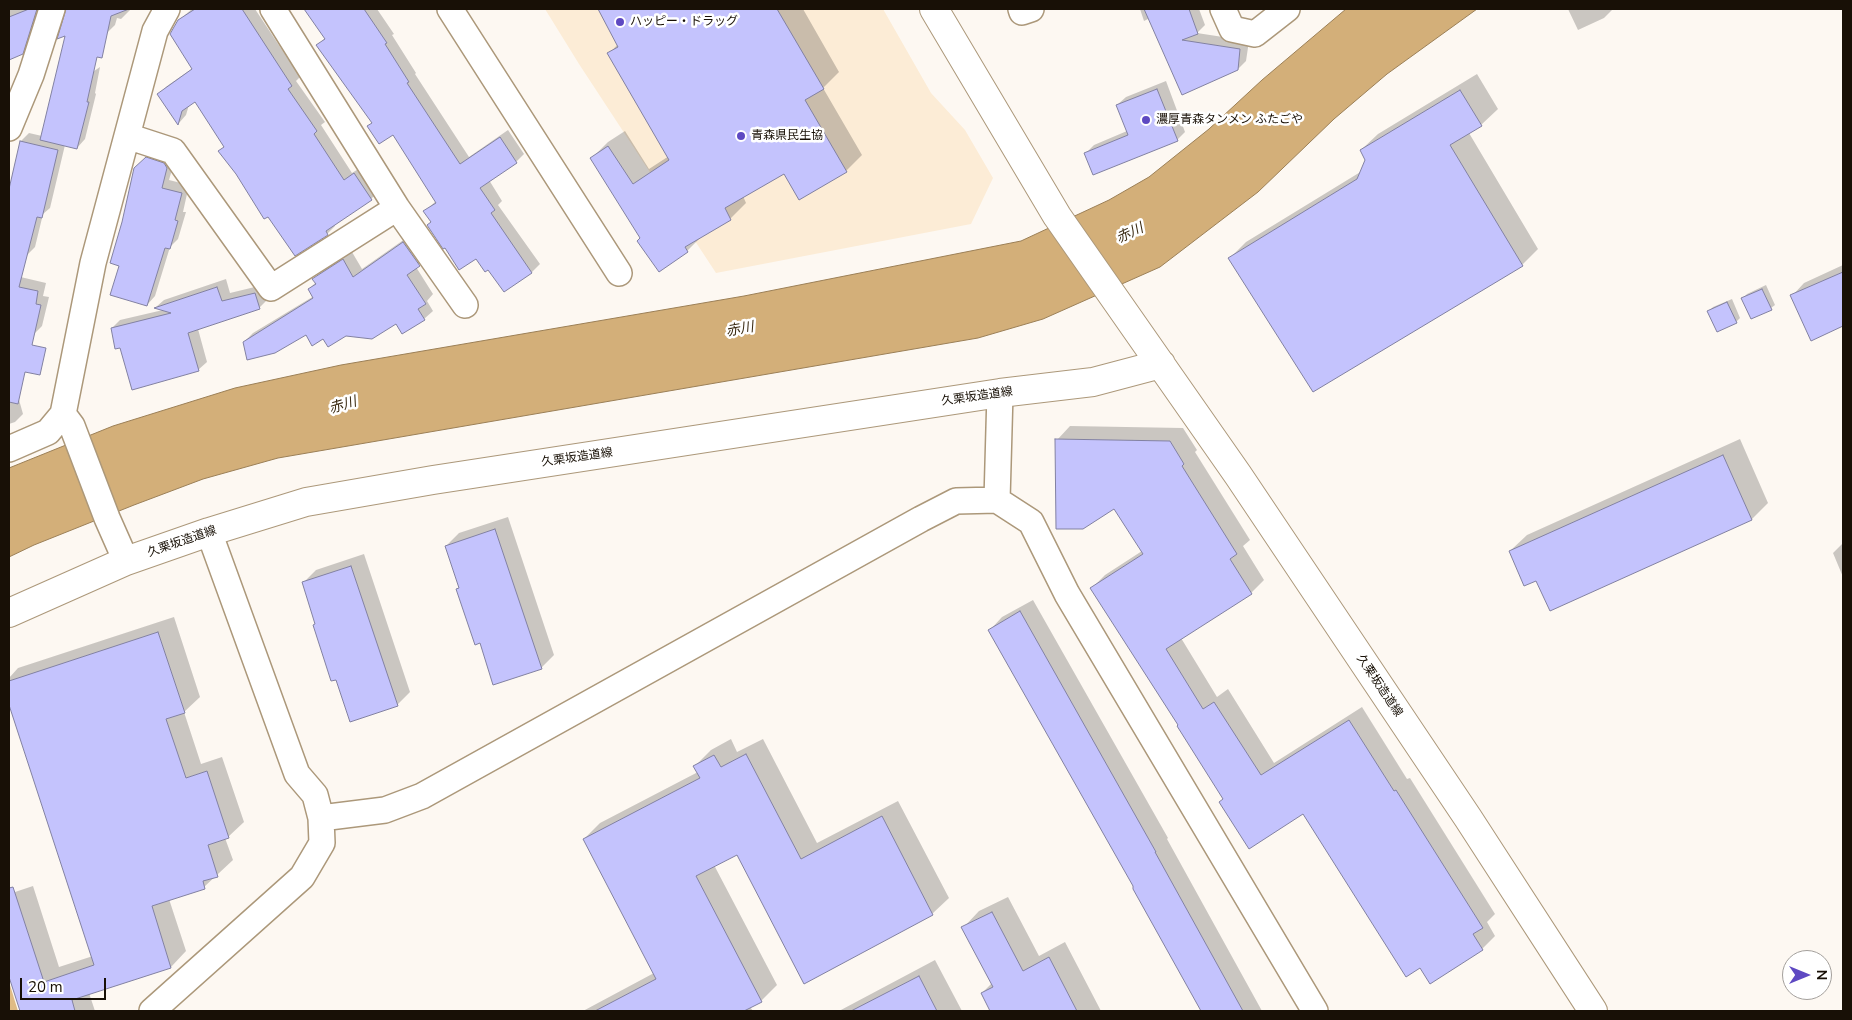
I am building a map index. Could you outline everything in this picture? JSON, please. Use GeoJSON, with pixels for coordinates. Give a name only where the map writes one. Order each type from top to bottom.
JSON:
{"type":"FeatureCollection","features":[{"type":"Feature","properties":{"kind":"main road","name":"久栗坂造道線"},"geometry":{"type":"LineString","coordinates":[[934,9],[1057,216],[1243,483],[1462,810],[1593,1011]]}},
{"type":"Feature","properties":{"kind":"main road","name":"久栗坂造道線"},"geometry":{"type":"LineString","coordinates":[[9,613],[126,561],[209,532],[306,502],[423,481],[1000,393],[1093,382],[1161,364]]}},
{"type":"Feature","properties":{"kind":"street"},"geometry":{"type":"LineString","coordinates":[[9,128],[31,75],[52,9]]}},
{"type":"Feature","properties":{"kind":"street"},"geometry":{"type":"LineString","coordinates":[[126,561],[68,420],[93,263],[156,31],[167,9]]}},
{"type":"Feature","properties":{"kind":"street"},"geometry":{"type":"LineString","coordinates":[[273,9],[397,208],[465,305]]}},
{"type":"Feature","properties":{"kind":"street"},"geometry":{"type":"LineString","coordinates":[[450,9],[619,273]]}},
{"type":"Feature","properties":{"kind":"street"},"geometry":{"type":"LineString","coordinates":[[1021,9],[1022,12],[1031,9]]}},
{"type":"Feature","properties":{"kind":"street"},"geometry":{"type":"LineString","coordinates":[[1223,9],[1232,29],[1255,34],[1287,9]]}},
{"type":"Feature","properties":{"kind":"street"},"geometry":{"type":"LineString","coordinates":[[127,136],[173,151],[271,288],[397,208]]}},
{"type":"Feature","properties":{"kind":"street"},"geometry":{"type":"LineString","coordinates":[[997,500],[1000,393]]}},
{"type":"Feature","properties":{"kind":"street"},"geometry":{"type":"LineString","coordinates":[[9,449],[48,432],[68,420]]}},
{"type":"Feature","properties":{"kind":"street"},"geometry":{"type":"LineString","coordinates":[[321,818],[385,810],[422,796],[921,518],[956,501],[997,500],[1031,522],[1067,594],[1315,1011]]}},
{"type":"Feature","properties":{"kind":"street"},"geometry":{"type":"LineString","coordinates":[[152,1011],[302,877],[322,843],[321,818],[315,795],[297,774],[209,532]]}},
{"type":"Feature","properties":{"kind":"shaded area"},"geometry":{"type":"Polygon","coordinates":[[[545,9],[883,9],[931,93],[965,130],[993,178],[971,224],[716,273],[545,9]]]}},
{"type":"Feature","properties":{"kind":"shaded area"},"geometry":{"type":"Polygon","coordinates":[[[9,982],[18,1011],[9,1011],[9,982]]]}},
{"type":"Feature","properties":{"kind":"water","name":"赤川"},"geometry":{"type":"Polygon","coordinates":[[[1346,9],[1477,9],[1387,74],[1334,119],[1258,192],[1160,267],[1043,319],[978,338],[278,458],[203,479],[34,545],[9,557],[9,468],[113,426],[235,388],[341,365],[744,296],[1021,241],[1109,200],[1149,177],[1209,129],[1262,80],[1346,9]]]}},
{"type":"Feature","properties":{"kind":"building"},"geometry":{"type":"Polygon","coordinates":[[[29,9],[37,9],[23,54],[9,60],[9,17],[29,9]]]}},
{"type":"Feature","properties":{"kind":"building"},"geometry":{"type":"Polygon","coordinates":[[[66,9],[129,9],[111,16],[102,58],[97,57],[87,102],[89,102],[77,149],[40,140],[65,36],[57,39],[66,9]]]}},
{"type":"Feature","properties":{"kind":"building"},"geometry":{"type":"Polygon","coordinates":[[[195,9],[242,9],[292,86],[288,89],[317,131],[314,134],[344,180],[354,173],[372,200],[326,231],[328,235],[295,256],[268,217],[264,219],[236,174],[218,151],[224,147],[195,102],[182,111],[178,125],[157,94],[192,69],[170,34],[178,20],[195,9]]]}},
{"type":"Feature","properties":{"kind":"building"},"geometry":{"type":"Polygon","coordinates":[[[304,9],[364,9],[387,43],[385,44],[409,82],[407,83],[460,164],[500,137],[517,163],[480,188],[495,210],[491,213],[532,273],[504,292],[488,270],[485,272],[476,259],[459,270],[427,225],[431,222],[423,211],[436,203],[393,135],[379,144],[367,126],[372,123],[316,45],[325,39],[304,9]]]}},
{"type":"Feature","properties":{"kind":"building","name":"青森県民生協"},"geometry":{"type":"Polygon","coordinates":[[[598,9],[777,9],[824,89],[805,100],[847,172],[799,200],[784,174],[725,208],[731,220],[685,247],[688,252],[659,272],[637,241],[640,238],[590,158],[608,146],[633,184],[669,160],[607,53],[618,47],[598,9]]]}},
{"type":"Feature","properties":{"kind":"building"},"geometry":{"type":"Polygon","coordinates":[[[1144,9],[1189,9],[1198,34],[1182,40],[1240,49],[1238,70],[1182,95],[1144,9]]]}},
{"type":"Feature","properties":{"kind":"building","name":"濃厚青森タンメン ふたごや"},"geometry":{"type":"Polygon","coordinates":[[[1157,89],[1178,141],[1093,175],[1084,153],[1128,135],[1116,105],[1157,89]]]}},
{"type":"Feature","properties":{"kind":"building"},"geometry":{"type":"Polygon","coordinates":[[[1460,90],[1482,126],[1450,145],[1523,266],[1313,392],[1228,258],[1357,179],[1365,160],[1360,150],[1460,90]]]}},
{"type":"Feature","properties":{"kind":"building"},"geometry":{"type":"Polygon","coordinates":[[[20,141],[58,150],[42,218],[37,217],[19,287],[38,291],[36,304],[41,305],[32,345],[46,348],[40,375],[25,372],[18,404],[9,402],[9,189],[20,141]]]}},
{"type":"Feature","properties":{"kind":"building"},"geometry":{"type":"Polygon","coordinates":[[[146,157],[164,163],[167,168],[162,188],[182,193],[175,220],[178,221],[170,249],[165,248],[147,306],[110,295],[119,266],[110,263],[122,222],[134,168],[146,157]]]}},
{"type":"Feature","properties":{"kind":"building"},"geometry":{"type":"Polygon","coordinates":[[[403,242],[420,266],[407,275],[426,304],[418,309],[425,320],[402,334],[396,324],[372,339],[346,336],[328,347],[323,339],[312,346],[306,335],[275,353],[247,360],[243,342],[313,298],[308,289],[316,284],[312,279],[343,259],[353,277],[403,242]]]}},
{"type":"Feature","properties":{"kind":"building"},"geometry":{"type":"Polygon","coordinates":[[[1843,272],[1843,326],[1811,341],[1790,295],[1843,272]]]}},
{"type":"Feature","properties":{"kind":"building"},"geometry":{"type":"Polygon","coordinates":[[[217,287],[222,301],[255,293],[260,309],[188,333],[199,371],[132,390],[120,348],[115,349],[111,328],[171,313],[154,308],[217,287]]]}},
{"type":"Feature","properties":{"kind":"building"},"geometry":{"type":"Polygon","coordinates":[[[1762,289],[1772,310],[1751,319],[1741,298],[1762,289]]]}},
{"type":"Feature","properties":{"kind":"building"},"geometry":{"type":"Polygon","coordinates":[[[1727,302],[1737,323],[1717,332],[1707,311],[1727,302]]]}},
{"type":"Feature","properties":{"kind":"building"},"geometry":{"type":"Polygon","coordinates":[[[1055,439],[1170,441],[1184,464],[1182,466],[1237,554],[1230,559],[1252,594],[1166,649],[1203,709],[1214,702],[1261,775],[1349,720],[1394,791],[1396,790],[1483,928],[1473,934],[1483,950],[1430,984],[1420,968],[1406,977],[1303,814],[1249,849],[1219,802],[1223,799],[1178,725],[1090,588],[1143,554],[1114,509],[1083,529],[1056,529],[1055,439]]]}},
{"type":"Feature","properties":{"kind":"building"},"geometry":{"type":"Polygon","coordinates":[[[1723,455],[1752,520],[1550,611],[1536,581],[1524,586],[1509,551],[1723,455]]]}},
{"type":"Feature","properties":{"kind":"building"},"geometry":{"type":"Polygon","coordinates":[[[495,529],[542,669],[493,685],[480,643],[475,645],[456,589],[459,588],[445,546],[495,529]]]}},
{"type":"Feature","properties":{"kind":"building"},"geometry":{"type":"Polygon","coordinates":[[[351,566],[398,706],[350,722],[336,680],[331,681],[313,625],[315,624],[302,582],[351,566]]]}},
{"type":"Feature","properties":{"kind":"building"},"geometry":{"type":"Polygon","coordinates":[[[1020,611],[1243,1011],[1201,1011],[1133,886],[988,630],[1020,611]]]}},
{"type":"Feature","properties":{"kind":"building"},"geometry":{"type":"Polygon","coordinates":[[[158,632],[185,713],[166,719],[186,778],[207,771],[229,838],[208,845],[218,877],[203,881],[205,889],[152,906],[171,968],[72,1000],[75,1011],[20,1011],[9,977],[9,888],[13,887],[44,982],[94,965],[9,705],[9,681],[158,632]]]}},
{"type":"Feature","properties":{"kind":"building"},"geometry":{"type":"Polygon","coordinates":[[[746,754],[801,859],[882,816],[933,915],[804,984],[737,855],[696,876],[762,1002],[744,1011],[595,1011],[656,979],[583,839],[700,778],[693,766],[714,755],[721,767],[746,754]]]}},
{"type":"Feature","properties":{"kind":"building"},"geometry":{"type":"Polygon","coordinates":[[[992,912],[1023,971],[1049,957],[1077,1011],[990,1011],[981,993],[993,987],[961,927],[992,912]]]}},
{"type":"Feature","properties":{"kind":"building"},"geometry":{"type":"Polygon","coordinates":[[[919,976],[937,1011],[851,1011],[919,976]]]}},
{"type":"Feature","properties":{"kind":"place","name":"ハッピー・ドラッグ"},"geometry":{"type":"Point","coordinates":[620,22]}},
{"type":"Feature","properties":{"kind":"place","name":"濃厚青森タンメン ふたごや"},"geometry":{"type":"Point","coordinates":[1146,120]}},
{"type":"Feature","properties":{"kind":"place","name":"青森県民生協"},"geometry":{"type":"Point","coordinates":[741,136]}}]}
